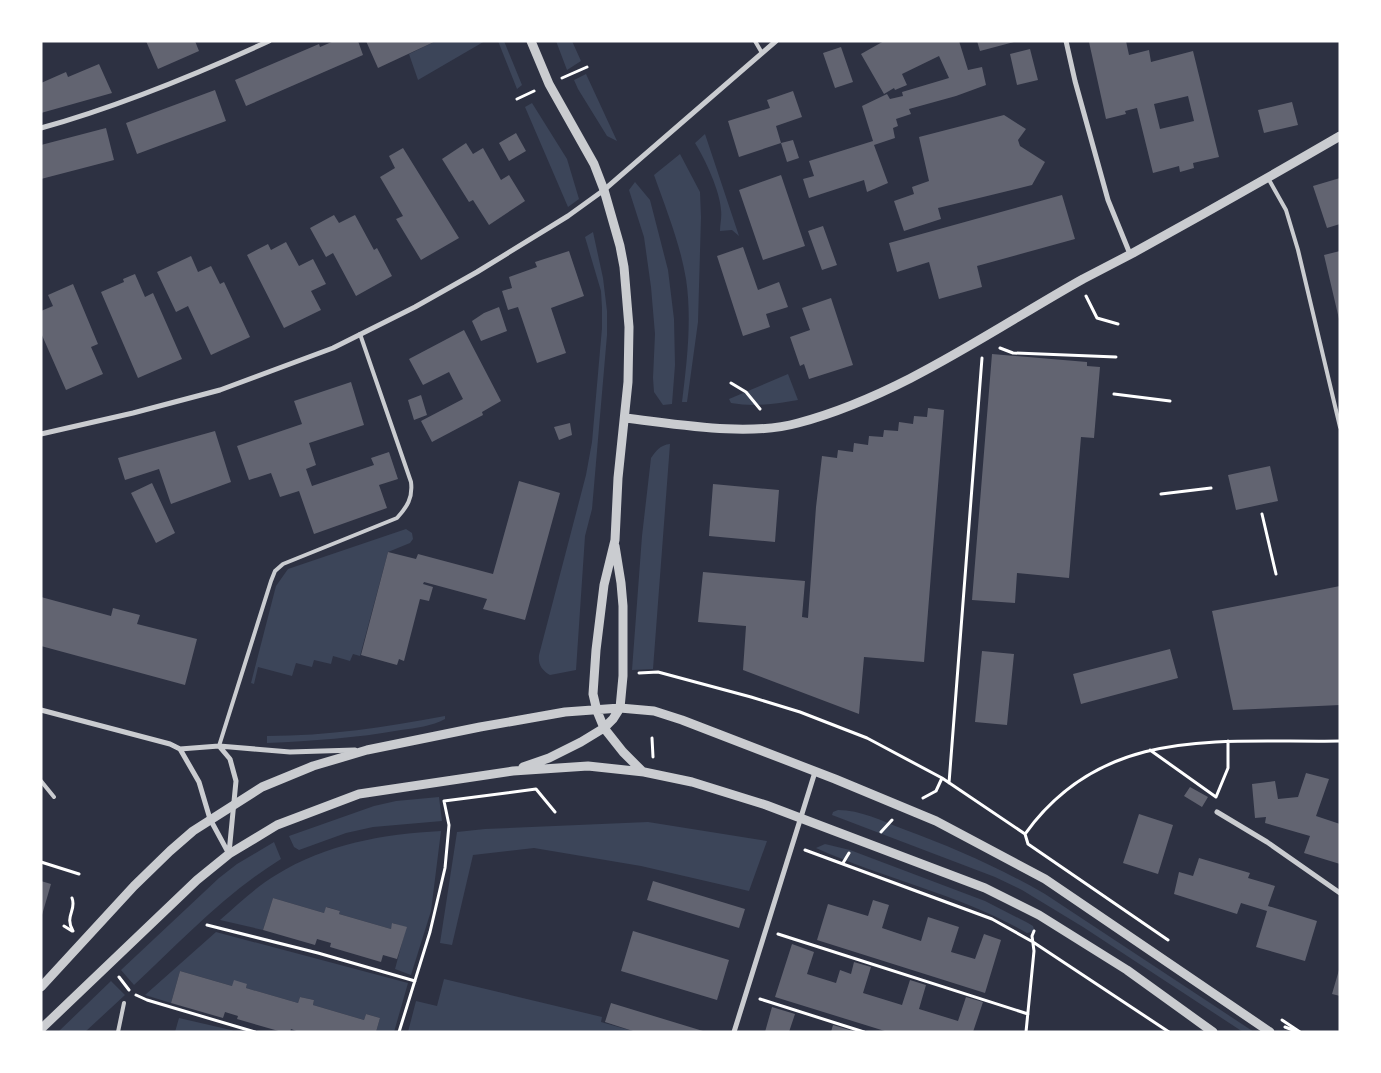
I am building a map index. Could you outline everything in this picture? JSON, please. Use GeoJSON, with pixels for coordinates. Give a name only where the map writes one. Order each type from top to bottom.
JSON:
{"type":"FeatureCollection","features":[{"type":"Feature","properties":{"kind":"street"},"geometry":{"type":"LineString","coordinates":[[41,128],[67,121],[158,89],[268,41]]}},
{"type":"Feature","properties":{"kind":"street"},"geometry":{"type":"LineString","coordinates":[[531,41],[550,84],[594,164],[604,190],[620,246],[628,304],[629,356],[614,540],[604,585],[593,694],[604,728],[623,752],[644,772]]}},
{"type":"Feature","properties":{"kind":"street"},"geometry":{"type":"LineString","coordinates":[[41,434],[134,413],[220,390],[303,360],[415,307],[477,272],[568,216],[604,190],[776,41]]}},
{"type":"Feature","properties":{"kind":"street"},"geometry":{"type":"LineString","coordinates":[[1066,41],[1108,200],[1130,254]]}},
{"type":"Feature","properties":{"kind":"street"},"geometry":{"type":"LineString","coordinates":[[625,418],[725,428],[765,429],[797,424],[858,403],[908,379],[957,352],[1085,278],[1268,178],[1340,136]]}},
{"type":"Feature","properties":{"kind":"street"},"geometry":{"type":"LineString","coordinates":[[513,771],[549,758],[581,742],[604,728],[613,720],[620,708],[623,676],[623,606],[614,540]]}},
{"type":"Feature","properties":{"kind":"street"},"geometry":{"type":"LineString","coordinates":[[41,987],[134,886],[170,850],[210,819],[262,787],[313,766],[367,750],[565,712],[620,708],[654,712],[713,731],[936,821],[1046,879],[1270,1032]]}},
{"type":"Feature","properties":{"kind":"street"},"geometry":{"type":"LineString","coordinates":[[41,710],[170,744],[180,749],[219,746],[290,752],[367,750]]}},
{"type":"Feature","properties":{"kind":"street"},"geometry":{"type":"LineString","coordinates":[[219,746],[230,759],[236,781],[228,854]]}},
{"type":"Feature","properties":{"kind":"street"},"geometry":{"type":"LineString","coordinates":[[180,749],[199,782],[210,819],[228,854]]}},
{"type":"Feature","properties":{"kind":"street"},"geometry":{"type":"LineString","coordinates":[[41,1029],[197,880],[228,854],[277,825],[359,794],[513,771],[588,766],[644,772],[692,782],[800,818],[985,888],[1017,903],[1126,970],[1213,1032]]}},
{"type":"Feature","properties":{"kind":"street"},"geometry":{"type":"LineString","coordinates":[[734,1032],[815,772]]}},
{"type":"Feature","properties":{"kind":"street"},"geometry":{"type":"LineString","coordinates":[[1217,812],[1267,842],[1340,893]]}},
{"type":"Feature","properties":{"kind":"lane"},"geometry":{"type":"LineString","coordinates":[[755,41],[762,53]]}},
{"type":"Feature","properties":{"kind":"lane"},"geometry":{"type":"LineString","coordinates":[[1268,178],[1286,210],[1298,250],[1340,427]]}},
{"type":"Feature","properties":{"kind":"lane"},"geometry":{"type":"LineString","coordinates":[[219,746],[275,571],[283,564],[301,555],[397,518],[411,499],[411,482],[360,334]]}},
{"type":"Feature","properties":{"kind":"lane"},"geometry":{"type":"LineString","coordinates":[[41,781],[54,797]]}},
{"type":"Feature","properties":{"kind":"lane"},"geometry":{"type":"LineString","coordinates":[[118,1032],[124,1003]]}},
{"type":"Feature","properties":{"kind":"path"},"geometry":{"type":"LineString","coordinates":[[1086,295],[1097,318],[1118,324]]}},
{"type":"Feature","properties":{"kind":"path"},"geometry":{"type":"LineString","coordinates":[[997,347],[1013,353],[1116,357]]}},
{"type":"Feature","properties":{"kind":"path"},"geometry":{"type":"LineString","coordinates":[[949,783],[983,352]]}},
{"type":"Feature","properties":{"kind":"path"},"geometry":{"type":"LineString","coordinates":[[731,384],[746,392],[760,409]]}},
{"type":"Feature","properties":{"kind":"path"},"geometry":{"type":"LineString","coordinates":[[1114,394],[1170,401]]}},
{"type":"Feature","properties":{"kind":"path"},"geometry":{"type":"LineString","coordinates":[[1160,494],[1211,488]]}},
{"type":"Feature","properties":{"kind":"path"},"geometry":{"type":"LineString","coordinates":[[1262,514],[1276,574]]}},
{"type":"Feature","properties":{"kind":"path"},"geometry":{"type":"LineString","coordinates":[[634,674],[658,672],[751,697],[800,712],[867,738],[942,778],[1025,834],[1028,844],[1170,942]]}},
{"type":"Feature","properties":{"kind":"path"},"geometry":{"type":"LineString","coordinates":[[652,738],[653,757]]}},
{"type":"Feature","properties":{"kind":"path"},"geometry":{"type":"LineString","coordinates":[[1217,812],[1216,797],[1228,768],[1228,741]]}},
{"type":"Feature","properties":{"kind":"path"},"geometry":{"type":"LineString","coordinates":[[1025,834],[1040,813],[1086,775],[1118,759],[1149,750],[1186,743],[1340,741]]}},
{"type":"Feature","properties":{"kind":"path"},"geometry":{"type":"LineString","coordinates":[[1149,750],[1216,797]]}},
{"type":"Feature","properties":{"kind":"path"},"geometry":{"type":"LineString","coordinates":[[936,792],[942,778]]}},
{"type":"Feature","properties":{"kind":"path"},"geometry":{"type":"LineString","coordinates":[[399,1032],[430,932],[445,868],[449,825],[444,801],[536,789],[555,812]]}},
{"type":"Feature","properties":{"kind":"path"},"geometry":{"type":"LineString","coordinates":[[879,834],[889,823]]}},
{"type":"Feature","properties":{"kind":"path"},"geometry":{"type":"LineString","coordinates":[[792,846],[843,863],[992,919],[1033,942],[1170,1032]]}},
{"type":"Feature","properties":{"kind":"path"},"geometry":{"type":"LineString","coordinates":[[843,863],[850,850]]}},
{"type":"Feature","properties":{"kind":"path"},"geometry":{"type":"LineString","coordinates":[[41,862],[79,874]]}},
{"type":"Feature","properties":{"kind":"path"},"geometry":{"type":"LineString","coordinates":[[72,898],[74,903],[69,924],[75,933]]}},
{"type":"Feature","properties":{"kind":"path"},"geometry":{"type":"LineString","coordinates":[[207,925],[318,953],[415,981]]}},
{"type":"Feature","properties":{"kind":"path"},"geometry":{"type":"LineString","coordinates":[[1026,1032],[1034,952],[1032,936],[1036,927]]}},
{"type":"Feature","properties":{"kind":"path"},"geometry":{"type":"LineString","coordinates":[[765,930],[1028,1014]]}},
{"type":"Feature","properties":{"kind":"path"},"geometry":{"type":"LineString","coordinates":[[116,974],[133,993],[147,1000],[255,1032]]}},
{"type":"Feature","properties":{"kind":"path"},"geometry":{"type":"LineString","coordinates":[[746,994],[864,1032]]}},
{"type":"Feature","properties":{"kind":"path"},"geometry":{"type":"LineString","coordinates":[[1276,1015],[1300,1032]]}},
{"type":"Feature","properties":{"kind":"shaded area"},"geometry":{"type":"Polygon","coordinates":[[[436,41],[485,41],[418,80],[409,54],[436,41]]]}},
{"type":"Feature","properties":{"kind":"shaded area"},"geometry":{"type":"Polygon","coordinates":[[[498,41],[504,41],[522,85],[517,89],[498,41]]]}},
{"type":"Feature","properties":{"kind":"shaded area"},"geometry":{"type":"Polygon","coordinates":[[[556,41],[572,41],[581,61],[567,70],[556,41]]]}},
{"type":"Feature","properties":{"kind":"shaded area"},"geometry":{"type":"Polygon","coordinates":[[[586,74],[617,141],[607,136],[578,89],[574,80],[586,74]]]}},
{"type":"Feature","properties":{"kind":"shaded area"},"geometry":{"type":"Polygon","coordinates":[[[532,103],[567,159],[579,199],[568,207],[525,107],[532,103]]]}},
{"type":"Feature","properties":{"kind":"shaded area"},"geometry":{"type":"Polygon","coordinates":[[[705,134],[739,236],[732,230],[720,231],[721,213],[718,194],[695,143],[705,134]]]}},
{"type":"Feature","properties":{"kind":"shaded area"},"geometry":{"type":"Polygon","coordinates":[[[680,154],[700,192],[701,217],[698,322],[687,402],[682,402],[689,325],[686,279],[668,213],[654,175],[680,154]]]}},
{"type":"Feature","properties":{"kind":"shaded area"},"geometry":{"type":"Polygon","coordinates":[[[635,182],[650,200],[668,270],[674,319],[675,365],[672,404],[663,405],[654,392],[655,334],[651,287],[644,237],[629,190],[635,182]]]}},
{"type":"Feature","properties":{"kind":"shaded area"},"geometry":{"type":"Polygon","coordinates":[[[593,232],[603,278],[607,311],[607,335],[592,509],[585,536],[576,670],[550,675],[541,667],[539,655],[586,475],[592,442],[602,328],[601,291],[585,237],[593,232]]]}},
{"type":"Feature","properties":{"kind":"shaded area"},"geometry":{"type":"Polygon","coordinates":[[[788,374],[798,400],[748,405],[731,403],[729,399],[788,374]]]}},
{"type":"Feature","properties":{"kind":"shaded area"},"geometry":{"type":"Polygon","coordinates":[[[670,444],[653,669],[632,670],[642,536],[651,458],[661,447],[670,444]]]}},
{"type":"Feature","properties":{"kind":"shaded area"},"geometry":{"type":"Polygon","coordinates":[[[406,529],[412,533],[413,539],[410,543],[388,552],[360,656],[353,654],[350,661],[333,656],[331,664],[314,660],[312,667],[296,663],[292,676],[258,667],[254,684],[251,683],[276,586],[288,569],[406,529]]]}},
{"type":"Feature","properties":{"kind":"shaded area"},"geometry":{"type":"Polygon","coordinates":[[[445,716],[445,719],[429,725],[384,733],[334,739],[267,743],[267,736],[290,736],[357,730],[445,716]]]}},
{"type":"Feature","properties":{"kind":"shaded area"},"geometry":{"type":"Polygon","coordinates":[[[439,797],[442,821],[373,827],[346,833],[299,850],[294,847],[289,836],[374,806],[396,801],[439,797]]]}},
{"type":"Feature","properties":{"kind":"shaded area"},"geometry":{"type":"Polygon","coordinates":[[[846,810],[879,819],[958,851],[1028,884],[1254,1032],[1243,1032],[1083,927],[1022,890],[995,877],[832,815],[833,812],[846,810]]]}},
{"type":"Feature","properties":{"kind":"shaded area"},"geometry":{"type":"Polygon","coordinates":[[[648,822],[767,841],[749,891],[641,866],[534,848],[473,855],[452,945],[440,943],[457,832],[485,829],[648,822]]]}},
{"type":"Feature","properties":{"kind":"shaded area"},"geometry":{"type":"Polygon","coordinates":[[[441,831],[431,911],[411,975],[395,969],[406,928],[393,923],[391,929],[339,914],[340,911],[327,907],[324,913],[273,898],[263,930],[220,920],[247,896],[269,880],[295,864],[315,855],[376,838],[441,831]]]}},
{"type":"Feature","properties":{"kind":"shaded area"},"geometry":{"type":"Polygon","coordinates":[[[274,842],[281,859],[223,902],[134,985],[121,970],[219,878],[237,864],[274,842]]]}},
{"type":"Feature","properties":{"kind":"shaded area"},"geometry":{"type":"Polygon","coordinates":[[[825,844],[850,850],[985,901],[1028,923],[1034,929],[1032,932],[1027,933],[976,908],[816,848],[825,844]]]}},
{"type":"Feature","properties":{"kind":"shaded area"},"geometry":{"type":"Polygon","coordinates":[[[216,932],[408,983],[394,1032],[376,1032],[380,1018],[366,1014],[364,1020],[313,1005],[314,1000],[300,997],[298,1003],[246,988],[247,984],[232,986],[180,971],[171,1003],[145,995],[216,932]]]}},
{"type":"Feature","properties":{"kind":"shaded area"},"geometry":{"type":"Polygon","coordinates":[[[444,979],[602,1017],[601,1022],[636,1032],[408,1032],[416,1001],[437,1006],[444,979]]]}},
{"type":"Feature","properties":{"kind":"shaded area"},"geometry":{"type":"Polygon","coordinates":[[[111,981],[125,995],[85,1032],[58,1032],[111,981]]]}},
{"type":"Feature","properties":{"kind":"shaded area"},"geometry":{"type":"Polygon","coordinates":[[[179,1018],[231,1030],[236,1032],[175,1032],[179,1018]]]}},
{"type":"Feature","properties":{"kind":"building"},"geometry":{"type":"Polygon","coordinates":[[[146,41],[195,41],[199,51],[158,69],[146,41]]]}},
{"type":"Feature","properties":{"kind":"building"},"geometry":{"type":"Polygon","coordinates":[[[334,41],[358,41],[363,55],[246,106],[235,80],[319,44],[320,47],[334,41]]]}},
{"type":"Feature","properties":{"kind":"building"},"geometry":{"type":"Polygon","coordinates":[[[366,41],[436,41],[378,68],[366,41]]]}},
{"type":"Feature","properties":{"kind":"building"},"geometry":{"type":"Polygon","coordinates":[[[884,41],[959,41],[968,70],[982,67],[986,85],[956,96],[909,109],[911,114],[896,119],[898,126],[893,128],[895,138],[874,145],[888,183],[867,192],[864,180],[809,198],[803,179],[814,176],[809,161],[873,141],[862,106],[887,94],[890,99],[903,96],[902,92],[949,78],[939,56],[902,74],[907,85],[895,90],[894,88],[884,94],[861,54],[884,41]]]}},
{"type":"Feature","properties":{"kind":"building"},"geometry":{"type":"Polygon","coordinates":[[[977,41],[1014,41],[1014,42],[980,51],[977,41]]]}},
{"type":"Feature","properties":{"kind":"building"},"geometry":{"type":"Polygon","coordinates":[[[1126,41],[1129,55],[1149,50],[1151,62],[1193,51],[1219,157],[1193,163],[1194,168],[1180,172],[1179,166],[1153,173],[1137,108],[1125,111],[1126,114],[1106,119],[1089,42],[1126,41]],[[1188,96],[1154,104],[1160,129],[1194,121],[1188,96]]]}},
{"type":"Feature","properties":{"kind":"building"},"geometry":{"type":"Polygon","coordinates":[[[841,47],[853,82],[835,88],[823,53],[841,47]]]}},
{"type":"Feature","properties":{"kind":"building"},"geometry":{"type":"Polygon","coordinates":[[[1030,49],[1038,80],[1017,85],[1010,54],[1030,49]]]}},
{"type":"Feature","properties":{"kind":"building"},"geometry":{"type":"Polygon","coordinates":[[[99,64],[112,93],[41,113],[41,83],[66,72],[68,77],[99,64]]]}},
{"type":"Feature","properties":{"kind":"building"},"geometry":{"type":"Polygon","coordinates":[[[215,90],[226,121],[137,154],[126,123],[215,90]]]}},
{"type":"Feature","properties":{"kind":"building"},"geometry":{"type":"Polygon","coordinates":[[[793,91],[802,117],[776,126],[781,143],[739,157],[728,121],[770,108],[767,100],[793,91]]]}},
{"type":"Feature","properties":{"kind":"building"},"geometry":{"type":"Polygon","coordinates":[[[1292,102],[1298,125],[1264,133],[1258,110],[1292,102]]]}},
{"type":"Feature","properties":{"kind":"building"},"geometry":{"type":"Polygon","coordinates":[[[1004,115],[1026,129],[1018,140],[1020,146],[1045,162],[1032,185],[938,208],[941,219],[904,231],[894,201],[914,194],[912,187],[929,181],[919,137],[1004,115]]]}},
{"type":"Feature","properties":{"kind":"building"},"geometry":{"type":"Polygon","coordinates":[[[106,128],[114,160],[41,179],[41,145],[106,128]]]}},
{"type":"Feature","properties":{"kind":"building"},"geometry":{"type":"Polygon","coordinates":[[[516,133],[526,151],[509,161],[499,143],[516,133]]]}},
{"type":"Feature","properties":{"kind":"building"},"geometry":{"type":"Polygon","coordinates":[[[793,140],[799,158],[787,162],[781,143],[793,140]]]}},
{"type":"Feature","properties":{"kind":"building"},"geometry":{"type":"Polygon","coordinates":[[[466,143],[473,154],[483,148],[501,180],[509,175],[525,201],[489,225],[473,200],[469,202],[442,159],[466,143]]]}},
{"type":"Feature","properties":{"kind":"building"},"geometry":{"type":"Polygon","coordinates":[[[403,148],[459,238],[421,260],[396,219],[403,216],[380,177],[395,168],[389,156],[403,148]]]}},
{"type":"Feature","properties":{"kind":"building"},"geometry":{"type":"Polygon","coordinates":[[[781,175],[805,246],[763,260],[739,190],[781,175]]]}},
{"type":"Feature","properties":{"kind":"building"},"geometry":{"type":"Polygon","coordinates":[[[1340,178],[1340,224],[1327,228],[1313,186],[1340,178]]]}},
{"type":"Feature","properties":{"kind":"building"},"geometry":{"type":"Polygon","coordinates":[[[1062,195],[1075,239],[977,266],[982,287],[939,299],[929,262],[897,272],[889,243],[1062,195]]]}},
{"type":"Feature","properties":{"kind":"building"},"geometry":{"type":"Polygon","coordinates":[[[334,215],[339,223],[355,215],[374,250],[377,248],[392,276],[356,296],[333,253],[326,257],[310,228],[334,215]]]}},
{"type":"Feature","properties":{"kind":"building"},"geometry":{"type":"Polygon","coordinates":[[[823,226],[837,265],[822,270],[808,231],[823,226]]]}},
{"type":"Feature","properties":{"kind":"building"},"geometry":{"type":"Polygon","coordinates":[[[286,242],[299,266],[313,259],[326,284],[311,291],[321,310],[284,328],[247,255],[268,244],[271,250],[286,242]]]}},
{"type":"Feature","properties":{"kind":"building"},"geometry":{"type":"Polygon","coordinates":[[[743,247],[758,290],[779,282],[788,307],[766,314],[770,327],[743,336],[717,256],[743,247]]]}},
{"type":"Feature","properties":{"kind":"building"},"geometry":{"type":"Polygon","coordinates":[[[569,251],[584,296],[551,308],[566,353],[537,363],[518,307],[508,310],[502,291],[512,288],[509,277],[537,267],[535,262],[569,251]]]}},
{"type":"Feature","properties":{"kind":"building"},"geometry":{"type":"Polygon","coordinates":[[[1340,251],[1340,318],[1339,319],[1324,255],[1340,251]]]}},
{"type":"Feature","properties":{"kind":"building"},"geometry":{"type":"Polygon","coordinates":[[[191,256],[198,272],[211,266],[220,284],[224,282],[250,337],[211,355],[188,306],[176,312],[157,272],[191,256]]]}},
{"type":"Feature","properties":{"kind":"building"},"geometry":{"type":"Polygon","coordinates":[[[135,274],[145,297],[153,293],[182,359],[138,378],[101,292],[124,282],[123,279],[135,274]]]}},
{"type":"Feature","properties":{"kind":"building"},"geometry":{"type":"Polygon","coordinates":[[[73,284],[98,344],[91,347],[103,374],[66,390],[41,333],[41,311],[53,306],[48,295],[73,284]]]}},
{"type":"Feature","properties":{"kind":"building"},"geometry":{"type":"Polygon","coordinates":[[[831,298],[853,365],[809,379],[804,364],[800,366],[790,337],[810,330],[802,308],[831,298]]]}},
{"type":"Feature","properties":{"kind":"building"},"geometry":{"type":"Polygon","coordinates":[[[499,307],[507,331],[481,341],[472,321],[484,313],[499,307]]]}},
{"type":"Feature","properties":{"kind":"building"},"geometry":{"type":"Polygon","coordinates":[[[464,330],[501,401],[482,412],[483,415],[432,442],[421,421],[463,399],[449,372],[423,385],[409,359],[464,330]]]}},
{"type":"Feature","properties":{"kind":"building"},"geometry":{"type":"Polygon","coordinates":[[[992,354],[1087,362],[1087,366],[1100,367],[1094,438],[1081,437],[1069,578],[1017,573],[1015,603],[972,600],[992,354]]]}},
{"type":"Feature","properties":{"kind":"building"},"geometry":{"type":"Polygon","coordinates":[[[351,382],[364,425],[309,443],[316,465],[306,469],[312,486],[374,465],[371,458],[389,452],[398,479],[379,485],[387,508],[314,534],[299,491],[280,497],[271,473],[249,480],[237,446],[302,424],[294,401],[351,382]]]}},
{"type":"Feature","properties":{"kind":"building"},"geometry":{"type":"Polygon","coordinates":[[[421,395],[427,415],[414,420],[408,400],[421,395]]]}},
{"type":"Feature","properties":{"kind":"building"},"geometry":{"type":"Polygon","coordinates":[[[928,408],[944,410],[924,662],[864,657],[859,714],[743,670],[746,626],[698,622],[703,572],[805,581],[802,617],[808,618],[816,507],[822,456],[837,458],[838,450],[853,452],[854,443],[868,445],[869,436],[883,437],[884,430],[898,431],[899,422],[913,424],[914,416],[927,417],[928,408]]]}},
{"type":"Feature","properties":{"kind":"building"},"geometry":{"type":"Polygon","coordinates":[[[570,423],[572,435],[559,440],[554,427],[570,423]]]}},
{"type":"Feature","properties":{"kind":"building"},"geometry":{"type":"Polygon","coordinates":[[[215,431],[231,482],[171,504],[159,469],[125,480],[118,458],[215,431]]]}},
{"type":"Feature","properties":{"kind":"building"},"geometry":{"type":"Polygon","coordinates":[[[1270,466],[1278,501],[1236,510],[1228,475],[1270,466]]]}},
{"type":"Feature","properties":{"kind":"building"},"geometry":{"type":"Polygon","coordinates":[[[519,481],[560,493],[525,620],[483,609],[487,599],[424,582],[423,584],[433,587],[429,601],[420,599],[404,661],[399,659],[397,665],[361,655],[388,552],[416,559],[418,554],[493,574],[519,481]]]}},
{"type":"Feature","properties":{"kind":"building"},"geometry":{"type":"Polygon","coordinates":[[[152,483],[175,533],[156,543],[131,493],[152,483]]]}},
{"type":"Feature","properties":{"kind":"building"},"geometry":{"type":"Polygon","coordinates":[[[713,484],[779,490],[775,542],[709,536],[713,484]]]}},
{"type":"Feature","properties":{"kind":"building"},"geometry":{"type":"Polygon","coordinates":[[[1340,586],[1340,705],[1233,710],[1212,611],[1340,586]]]}},
{"type":"Feature","properties":{"kind":"building"},"geometry":{"type":"Polygon","coordinates":[[[41,597],[111,616],[113,608],[140,615],[137,624],[197,639],[185,685],[41,646],[41,597]]]}},
{"type":"Feature","properties":{"kind":"building"},"geometry":{"type":"Polygon","coordinates":[[[1170,649],[1178,678],[1081,704],[1073,674],[1170,649]]]}},
{"type":"Feature","properties":{"kind":"building"},"geometry":{"type":"Polygon","coordinates":[[[982,651],[1014,654],[1007,725],[975,722],[982,651]]]}},
{"type":"Feature","properties":{"kind":"building"},"geometry":{"type":"Polygon","coordinates":[[[1306,773],[1329,779],[1316,816],[1340,824],[1340,864],[1304,853],[1310,836],[1265,823],[1266,817],[1255,818],[1252,784],[1275,781],[1278,799],[1298,797],[1306,773]]]}},
{"type":"Feature","properties":{"kind":"building"},"geometry":{"type":"Polygon","coordinates":[[[1190,787],[1208,797],[1202,807],[1184,796],[1190,787]]]}},
{"type":"Feature","properties":{"kind":"building"},"geometry":{"type":"Polygon","coordinates":[[[1139,814],[1173,825],[1158,874],[1123,863],[1139,814]]]}},
{"type":"Feature","properties":{"kind":"building"},"geometry":{"type":"Polygon","coordinates":[[[1199,858],[1250,873],[1248,878],[1275,886],[1268,906],[1317,921],[1305,961],[1256,947],[1267,911],[1241,903],[1237,914],[1174,894],[1179,872],[1193,876],[1199,858]]]}},
{"type":"Feature","properties":{"kind":"building"},"geometry":{"type":"Polygon","coordinates":[[[41,881],[51,884],[42,915],[41,915],[41,881]]]}},
{"type":"Feature","properties":{"kind":"building"},"geometry":{"type":"Polygon","coordinates":[[[653,881],[745,909],[739,928],[647,900],[653,881]]]}},
{"type":"Feature","properties":{"kind":"building"},"geometry":{"type":"Polygon","coordinates":[[[273,898],[324,913],[326,907],[340,911],[339,914],[391,929],[392,923],[407,927],[397,959],[383,955],[381,962],[330,947],[331,943],[317,939],[315,945],[263,930],[273,898]]]}},
{"type":"Feature","properties":{"kind":"building"},"geometry":{"type":"Polygon","coordinates":[[[873,900],[889,905],[882,928],[921,941],[928,917],[959,927],[951,952],[975,959],[984,934],[1001,940],[985,993],[817,940],[828,904],[868,916],[873,900]]]}},
{"type":"Feature","properties":{"kind":"building"},"geometry":{"type":"Polygon","coordinates":[[[633,931],[729,960],[717,1000],[621,971],[633,931]]]}},
{"type":"Feature","properties":{"kind":"building"},"geometry":{"type":"Polygon","coordinates":[[[792,944],[814,952],[807,974],[836,983],[840,970],[851,974],[854,962],[871,967],[863,993],[902,1005],[910,980],[926,985],[919,1009],[958,1021],[966,997],[983,1002],[973,1032],[888,1032],[775,997],[792,944]]]}},
{"type":"Feature","properties":{"kind":"building"},"geometry":{"type":"Polygon","coordinates":[[[1340,970],[1340,996],[1332,994],[1340,970]]]}},
{"type":"Feature","properties":{"kind":"building"},"geometry":{"type":"Polygon","coordinates":[[[180,971],[232,986],[234,980],[247,984],[246,988],[298,1003],[300,997],[314,1000],[313,1005],[364,1020],[366,1014],[380,1018],[376,1032],[299,1032],[291,1029],[290,1032],[282,1032],[237,1019],[238,1016],[225,1012],[223,1018],[171,1003],[180,971]]]}},
{"type":"Feature","properties":{"kind":"building"},"geometry":{"type":"Polygon","coordinates":[[[611,1003],[703,1032],[636,1032],[605,1022],[611,1003]]]}},
{"type":"Feature","properties":{"kind":"building"},"geometry":{"type":"Polygon","coordinates":[[[772,1007],[795,1014],[789,1032],[765,1032],[772,1007]]]}},
{"type":"Feature","properties":{"kind":"building"},"geometry":{"type":"Polygon","coordinates":[[[833,1025],[853,1031],[853,1032],[831,1032],[833,1025]]]}}]}
